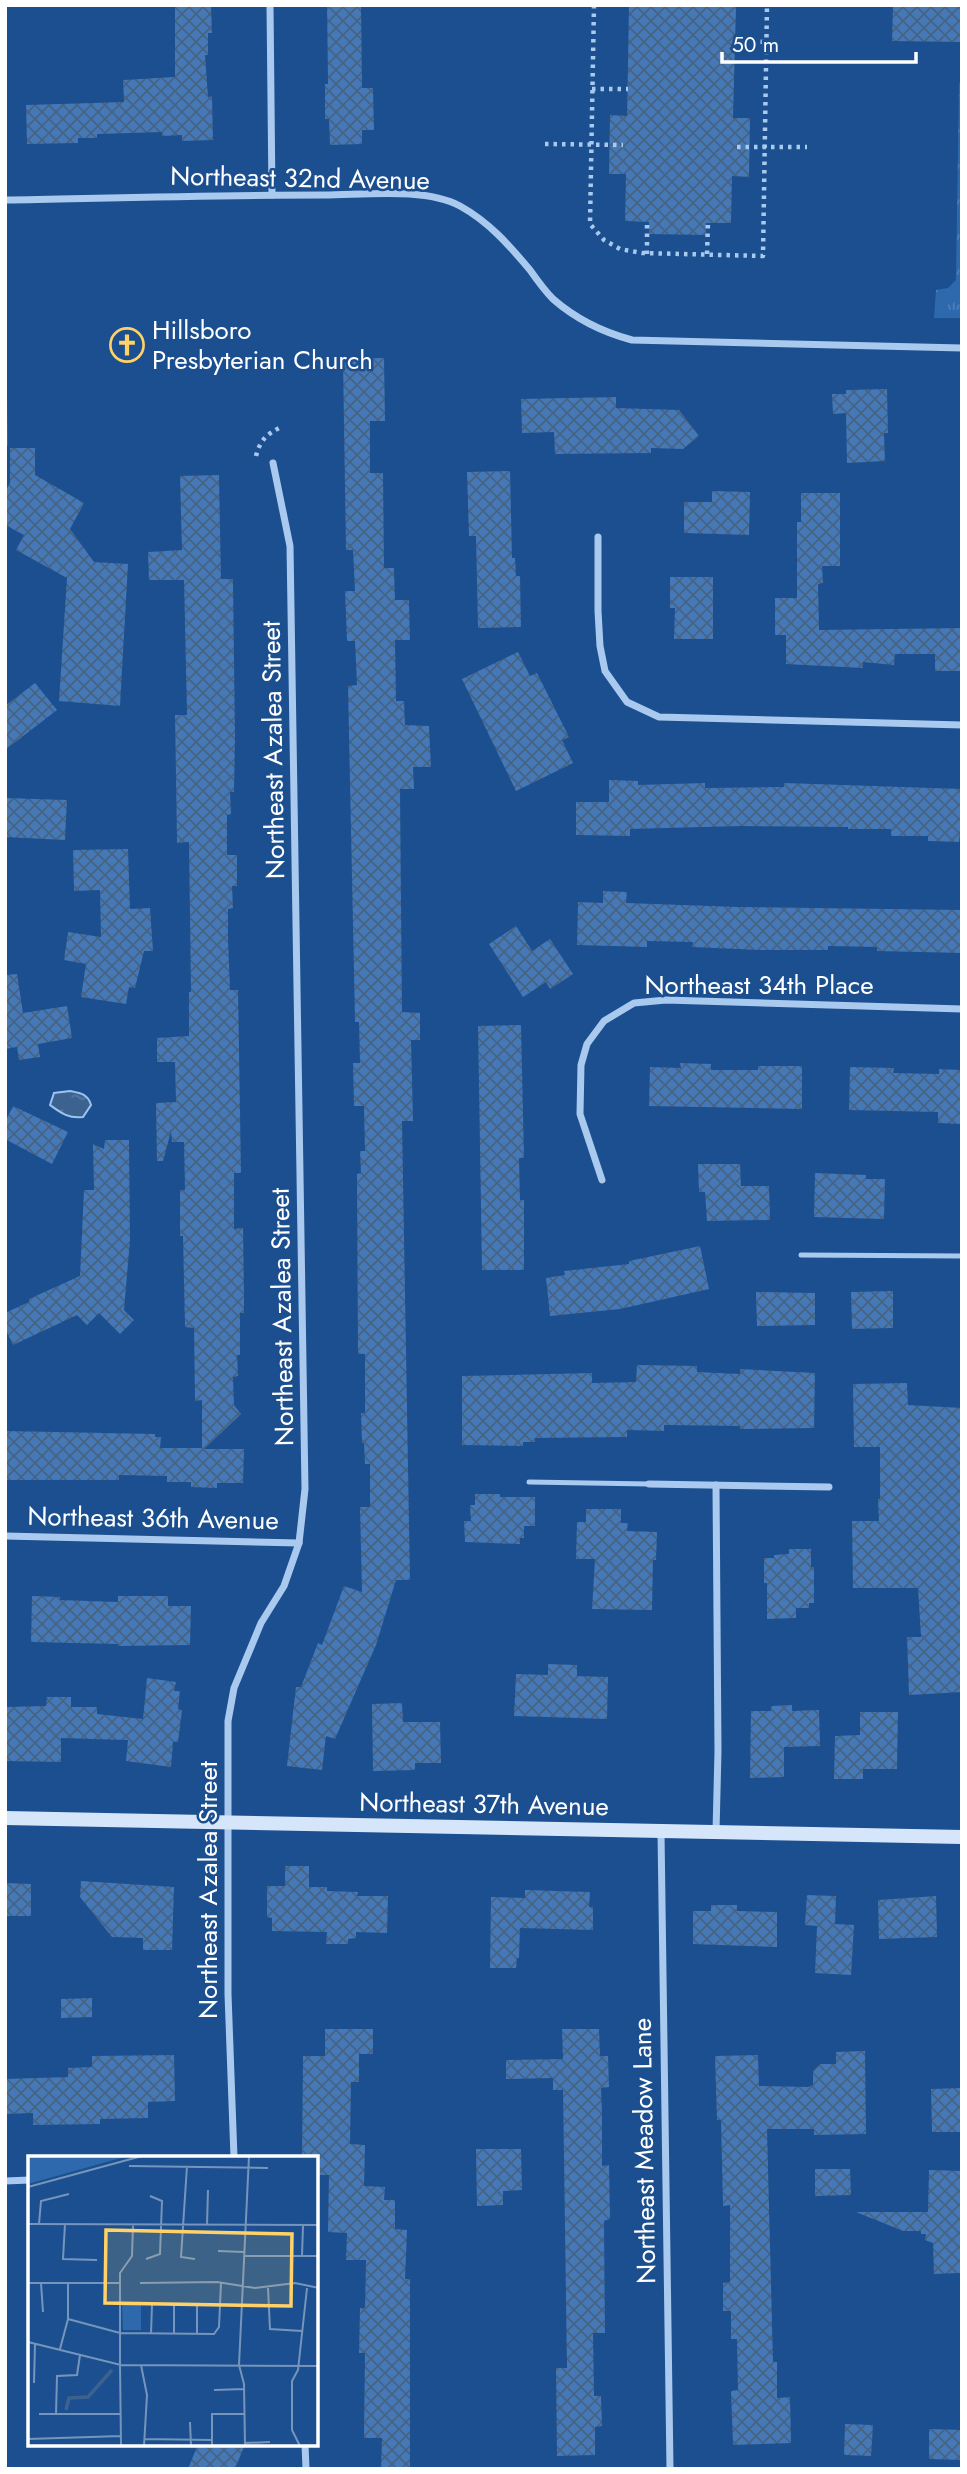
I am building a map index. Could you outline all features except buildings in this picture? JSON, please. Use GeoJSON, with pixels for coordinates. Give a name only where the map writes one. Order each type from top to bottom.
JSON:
{"type":"FeatureCollection","features":[{"type":"Feature","properties":{"kind":"street"},"geometry":{"type":"LineString","coordinates":[[270,5],[272,195]]}},
{"type":"Feature","properties":{"kind":"street","name":"Northeast 32nd Avenue"},"geometry":{"type":"LineString","coordinates":[[5,200],[272,195],[406,195],[435,198],[458,205],[491,226],[552,297],[578,318],[603,332],[632,340],[962,348]]}},
{"type":"Feature","properties":{"kind":"street","name":"Northeast Azalea Street"},"geometry":{"type":"LineString","coordinates":[[234,2156],[228,1994],[228,1721],[234,1688],[261,1623],[285,1586],[299,1543],[305,1489],[290,547],[273,463]]}},
{"type":"Feature","properties":{"kind":"street"},"geometry":{"type":"LineString","coordinates":[[598,537],[600,646],[605,671],[627,702],[659,717],[962,725]]}},
{"type":"Feature","properties":{"kind":"street","name":"Northeast 34th Place"},"geometry":{"type":"LineString","coordinates":[[602,1180],[580,1114],[581,1065],[587,1044],[604,1021],[634,1003],[666,1000],[962,1009]]}},
{"type":"Feature","properties":{"kind":"street"},"geometry":{"type":"LineString","coordinates":[[649,1484],[830,1487]]}},
{"type":"Feature","properties":{"kind":"street"},"geometry":{"type":"LineString","coordinates":[[716,1485],[716,1832]]}},
{"type":"Feature","properties":{"kind":"street","name":"Northeast 36th Avenue"},"geometry":{"type":"LineString","coordinates":[[5,1536],[299,1543]]}},
{"type":"Feature","properties":{"kind":"street","name":"Northeast 37th Avenue"},"geometry":{"type":"LineString","coordinates":[[5,1818],[962,1837]]}},
{"type":"Feature","properties":{"kind":"street","name":"Northeast Meadow Lane"},"geometry":{"type":"LineString","coordinates":[[661,1832],[670,2469]]}},
{"type":"Feature","properties":{"kind":"street"},"geometry":{"type":"LineString","coordinates":[[5,2180],[28,2180]]}},
{"type":"Feature","properties":{"kind":"street"},"geometry":{"type":"LineString","coordinates":[[305,2446],[306,2469]]}},
{"type":"Feature","properties":{"kind":"lane"},"geometry":{"type":"LineString","coordinates":[[801,1255],[962,1256]]}},
{"type":"Feature","properties":{"kind":"lane"},"geometry":{"type":"LineString","coordinates":[[529,1482],[649,1484]]}},
{"type":"Feature","properties":{"kind":"path"},"geometry":{"type":"LineString","coordinates":[[594,5],[590,224],[604,240],[620,249],[646,254],[763,256],[767,5]]}},
{"type":"Feature","properties":{"kind":"path"},"geometry":{"type":"LineString","coordinates":[[735,41],[766,42]]}},
{"type":"Feature","properties":{"kind":"path"},"geometry":{"type":"LineString","coordinates":[[592,89],[628,89]]}},
{"type":"Feature","properties":{"kind":"path"},"geometry":{"type":"LineString","coordinates":[[545,144],[623,145]]}},
{"type":"Feature","properties":{"kind":"path"},"geometry":{"type":"LineString","coordinates":[[737,147],[807,147]]}},
{"type":"Feature","properties":{"kind":"path"},"geometry":{"type":"LineString","coordinates":[[646,254],[647,222]]}},
{"type":"Feature","properties":{"kind":"path"},"geometry":{"type":"LineString","coordinates":[[707,254],[708,223]]}},
{"type":"Feature","properties":{"kind":"path"},"geometry":{"type":"LineString","coordinates":[[255,464],[259,443],[268,433],[281,427]]}},
{"type":"Feature","properties":{"kind":"green space"},"geometry":{"type":"Polygon","coordinates":[[[962,79],[962,318],[934,318],[936,290],[948,288],[956,280],[959,84],[962,79]]]}},
{"type":"Feature","properties":{"kind":"green space"},"geometry":{"type":"Polygon","coordinates":[[[5,306],[8,445],[5,446],[5,306]]]}},
{"type":"Feature","properties":{"kind":"water"},"geometry":{"type":"Polygon","coordinates":[[[70,1091],[83,1095],[90,1101],[91,1105],[83,1117],[69,1116],[50,1105],[54,1093],[70,1091]]]}},
{"type":"Feature","properties":{"kind":"place","name":"Hillsboro Presbyterian Church"},"geometry":{"type":"Point","coordinates":[127,345]}}]}
